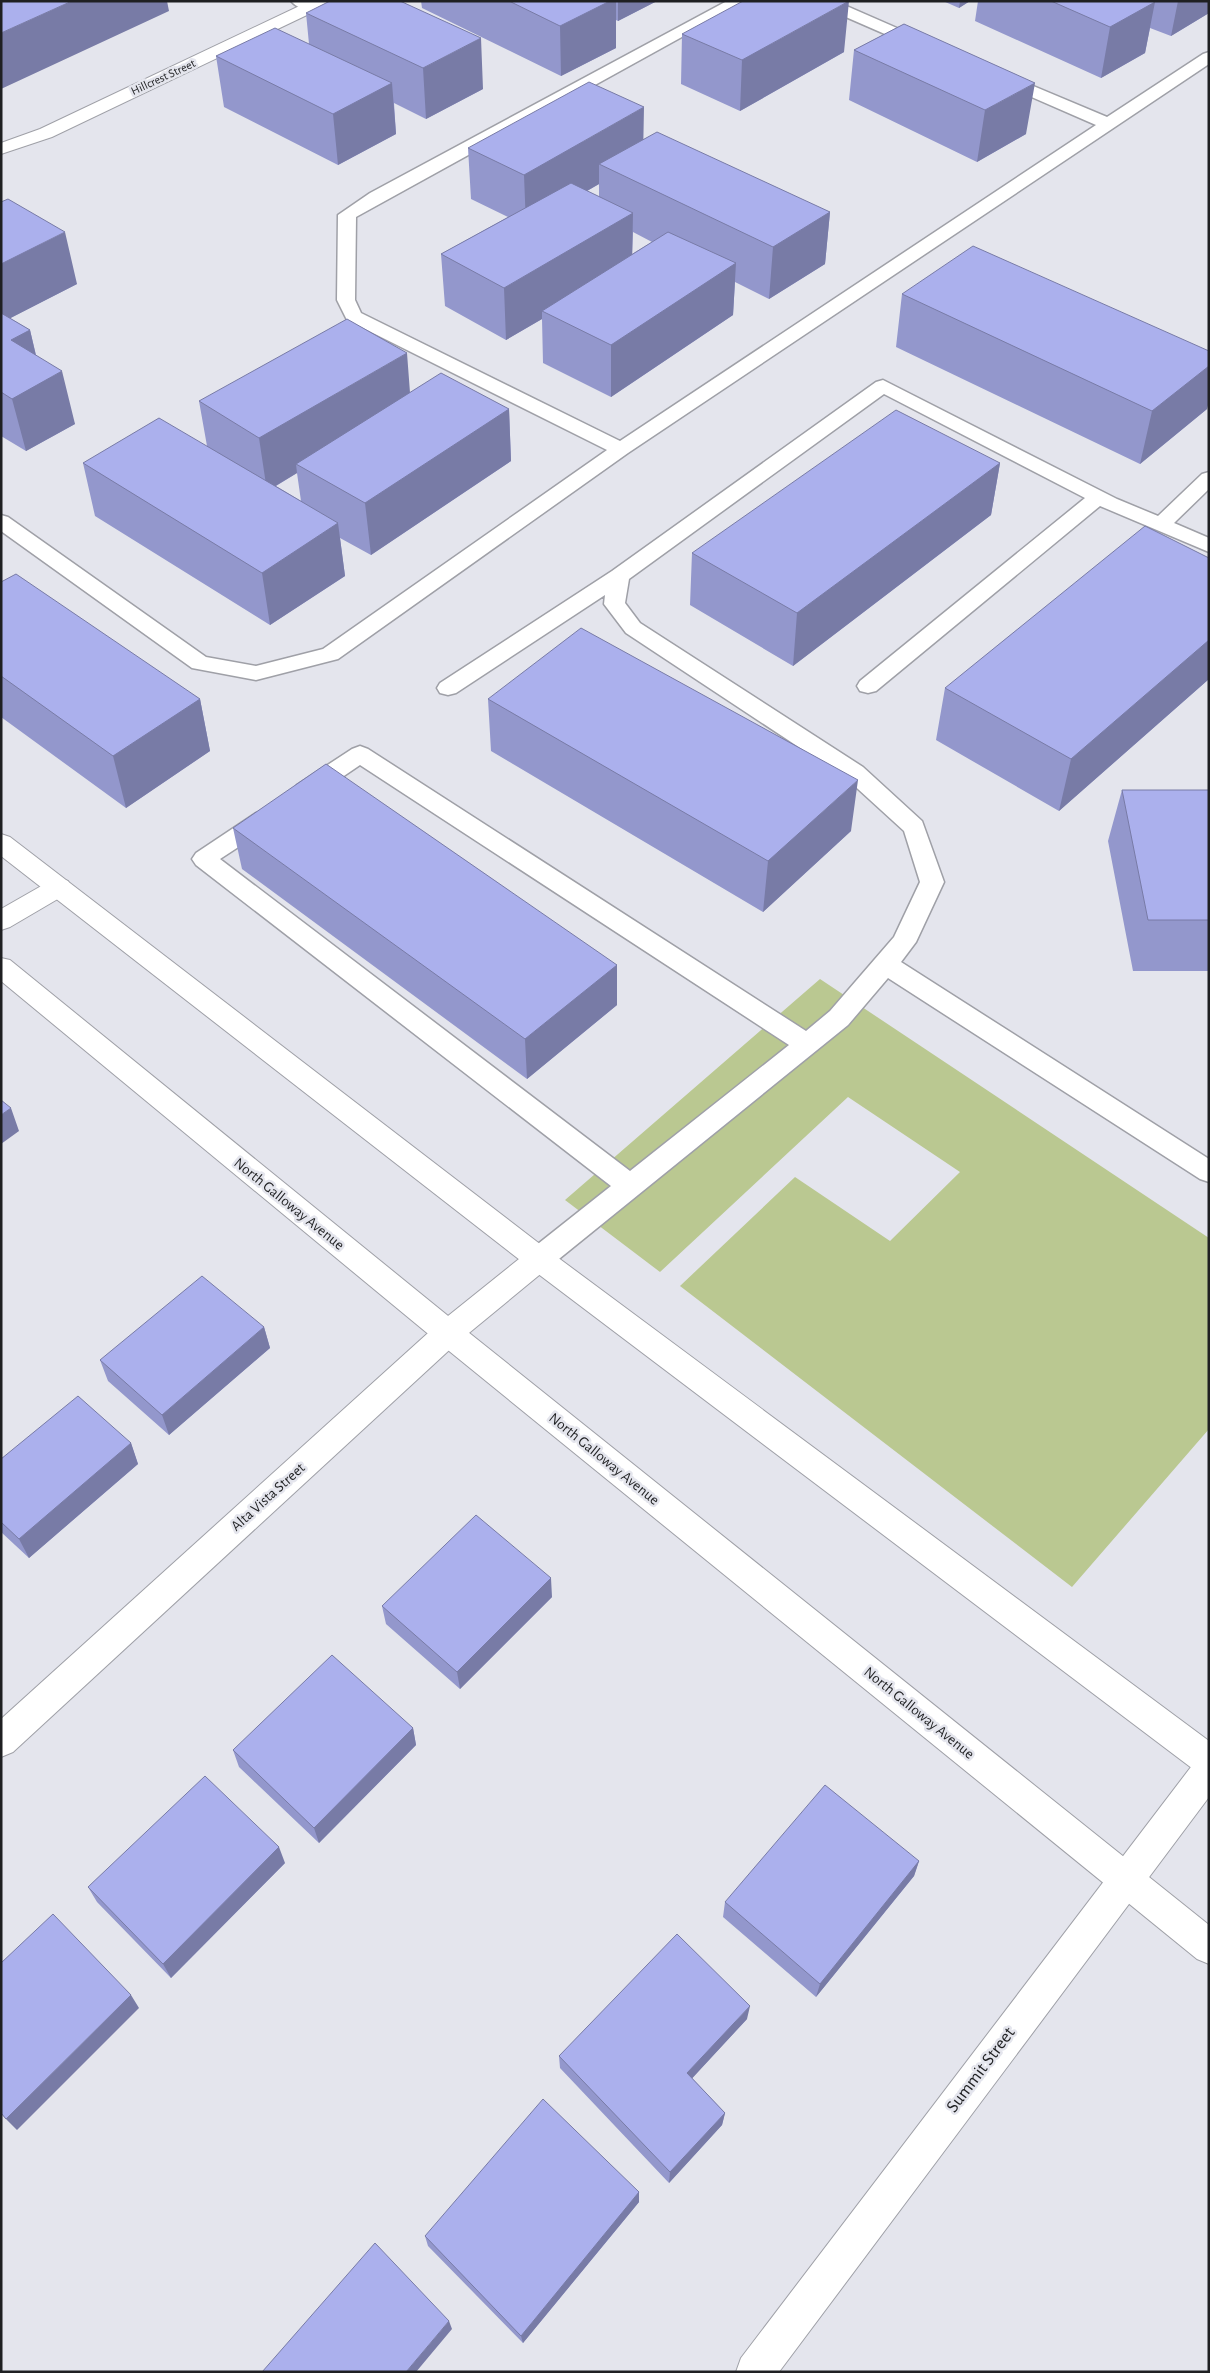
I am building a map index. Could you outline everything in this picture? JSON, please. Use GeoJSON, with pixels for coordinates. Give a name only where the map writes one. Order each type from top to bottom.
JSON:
{"type":"FeatureCollection","features":[{"type":"Feature","properties":{"kind":"main road","name":"Hillcrest Street"},"geometry":{"type":"LineString","coordinates":[[1,149],[46,133],[311,3]]}},
{"type":"Feature","properties":{"kind":"main road"},"geometry":{"type":"LineString","coordinates":[[1,843],[539,1259],[1209,1761]]}},
{"type":"Feature","properties":{"kind":"main road"},"geometry":{"type":"LineString","coordinates":[[1,921],[59,887]]}},
{"type":"Feature","properties":{"kind":"main road","name":"North Galloway Avenue"},"geometry":{"type":"LineString","coordinates":[[1,968],[448,1333],[1209,1947]]}},
{"type":"Feature","properties":{"kind":"main road","name":"Alta Vista Street"},"geometry":{"type":"LineString","coordinates":[[1,1741],[448,1333],[539,1259]]}},
{"type":"Feature","properties":{"kind":"main road","name":"Summit Street"},"geometry":{"type":"LineString","coordinates":[[755,2372],[1209,1770]]}},
{"type":"Feature","properties":{"kind":"lane"},"geometry":{"type":"LineString","coordinates":[[622,449],[353,316],[346,300],[347,215],[376,197],[738,1]]}},
{"type":"Feature","properties":{"kind":"lane"},"geometry":{"type":"LineString","coordinates":[[821,1],[938,51]]}},
{"type":"Feature","properties":{"kind":"lane"},"geometry":{"type":"LineString","coordinates":[[1,521],[200,663],[256,673],[330,654],[622,449],[1209,57]]}},
{"type":"Feature","properties":{"kind":"lane"},"geometry":{"type":"LineString","coordinates":[[983,70],[1109,124]]}},
{"type":"Feature","properties":{"kind":"lane"},"geometry":{"type":"LineString","coordinates":[[448,688],[619,576],[883,386],[1098,497],[1209,546]]}},
{"type":"Feature","properties":{"kind":"lane"},"geometry":{"type":"LineString","coordinates":[[1161,525],[1209,478]]}},
{"type":"Feature","properties":{"kind":"lane"},"geometry":{"type":"LineString","coordinates":[[868,686],[1098,497]]}},
{"type":"Feature","properties":{"kind":"lane"},"geometry":{"type":"LineString","coordinates":[[539,1259],[839,1018],[904,942],[932,882],[914,826],[856,773],[633,628],[614,604],[619,576]]}},
{"type":"Feature","properties":{"kind":"lane"},"geometry":{"type":"LineString","coordinates":[[630,1186],[204,860],[360,754],[807,1044]]}},
{"type":"Feature","properties":{"kind":"lane"},"geometry":{"type":"LineString","coordinates":[[885,964],[1209,1172]]}},
{"type":"Feature","properties":{"kind":"green space"},"geometry":{"type":"Polygon","coordinates":[[[820,979],[1209,1238],[1209,1429],[1072,1587],[680,1286],[795,1177],[890,1241],[960,1172],[848,1097],[660,1272],[565,1200],[820,979]]]}},
{"type":"Feature","properties":{"kind":"building"},"geometry":{"type":"Polygon","coordinates":[[[1,1],[72,1],[1,33],[1,1]]]}},
{"type":"Feature","properties":{"kind":"building"},"geometry":{"type":"Polygon","coordinates":[[[330,1],[400,1],[481,38],[423,68],[306,13],[330,1]]]}},
{"type":"Feature","properties":{"kind":"building"},"geometry":{"type":"Polygon","coordinates":[[[509,1],[610,1],[560,26],[509,1]]]}},
{"type":"Feature","properties":{"kind":"building"},"geometry":{"type":"Polygon","coordinates":[[[743,1],[849,1],[742,60],[682,34],[743,1]]]}},
{"type":"Feature","properties":{"kind":"building"},"geometry":{"type":"Polygon","coordinates":[[[1051,1],[1153,1],[1155,2],[1110,27],[1051,1]]]}},
{"type":"Feature","properties":{"kind":"building"},"geometry":{"type":"Polygon","coordinates":[[[904,24],[1035,83],[985,110],[854,50],[904,24]]]}},
{"type":"Feature","properties":{"kind":"building"},"geometry":{"type":"Polygon","coordinates":[[[275,28],[392,83],[333,114],[216,56],[275,28]]]}},
{"type":"Feature","properties":{"kind":"building"},"geometry":{"type":"Polygon","coordinates":[[[589,82],[644,107],[524,175],[468,148],[589,82]]]}},
{"type":"Feature","properties":{"kind":"building"},"geometry":{"type":"Polygon","coordinates":[[[657,132],[830,212],[773,247],[599,164],[657,132]]]}},
{"type":"Feature","properties":{"kind":"building"},"geometry":{"type":"Polygon","coordinates":[[[571,183],[633,213],[504,288],[441,254],[571,183]]]}},
{"type":"Feature","properties":{"kind":"building"},"geometry":{"type":"Polygon","coordinates":[[[8,199],[65,232],[1,264],[1,202],[8,199]]]}},
{"type":"Feature","properties":{"kind":"building"},"geometry":{"type":"Polygon","coordinates":[[[668,232],[736,263],[611,345],[542,311],[668,232]]]}},
{"type":"Feature","properties":{"kind":"building"},"geometry":{"type":"Polygon","coordinates":[[[973,246],[1209,351],[1209,366],[1152,411],[902,294],[973,246]]]}},
{"type":"Feature","properties":{"kind":"building"},"geometry":{"type":"Polygon","coordinates":[[[1,313],[30,330],[11,340],[62,371],[12,399],[1,392],[1,313]]]}},
{"type":"Feature","properties":{"kind":"building"},"geometry":{"type":"Polygon","coordinates":[[[347,319],[407,353],[259,438],[199,401],[347,319]]]}},
{"type":"Feature","properties":{"kind":"building"},"geometry":{"type":"Polygon","coordinates":[[[441,373],[509,409],[365,503],[296,464],[441,373]]]}},
{"type":"Feature","properties":{"kind":"building"},"geometry":{"type":"Polygon","coordinates":[[[896,410],[1000,463],[797,613],[692,553],[896,410]]]}},
{"type":"Feature","properties":{"kind":"building"},"geometry":{"type":"Polygon","coordinates":[[[159,418],[338,523],[262,573],[83,463],[159,418]]]}},
{"type":"Feature","properties":{"kind":"building"},"geometry":{"type":"Polygon","coordinates":[[[1145,526],[1209,558],[1209,640],[1071,759],[945,688],[1145,526]]]}},
{"type":"Feature","properties":{"kind":"building"},"geometry":{"type":"Polygon","coordinates":[[[16,574],[200,699],[113,756],[1,676],[1,582],[16,574]]]}},
{"type":"Feature","properties":{"kind":"building"},"geometry":{"type":"Polygon","coordinates":[[[581,628],[858,780],[768,861],[488,699],[581,628]]]}},
{"type":"Feature","properties":{"kind":"building"},"geometry":{"type":"Polygon","coordinates":[[[326,764],[617,965],[525,1039],[233,828],[326,764]]]}},
{"type":"Feature","properties":{"kind":"building"},"geometry":{"type":"Polygon","coordinates":[[[1122,790],[1209,790],[1209,920],[1148,920],[1122,790]]]}},
{"type":"Feature","properties":{"kind":"building"},"geometry":{"type":"Polygon","coordinates":[[[1,1100],[11,1108],[1,1115],[1,1100]]]}},
{"type":"Feature","properties":{"kind":"building"},"geometry":{"type":"Polygon","coordinates":[[[202,1276],[264,1327],[162,1415],[100,1360],[202,1276]]]}},
{"type":"Feature","properties":{"kind":"building"},"geometry":{"type":"Polygon","coordinates":[[[78,1396],[131,1443],[19,1539],[1,1522],[1,1459],[78,1396]]]}},
{"type":"Feature","properties":{"kind":"building"},"geometry":{"type":"Polygon","coordinates":[[[476,1515],[551,1578],[457,1672],[382,1606],[476,1515]]]}},
{"type":"Feature","properties":{"kind":"building"},"geometry":{"type":"Polygon","coordinates":[[[332,1655],[413,1728],[314,1828],[233,1750],[332,1655]]]}},
{"type":"Feature","properties":{"kind":"building"},"geometry":{"type":"Polygon","coordinates":[[[205,1776],[279,1847],[163,1964],[88,1887],[205,1776]]]}},
{"type":"Feature","properties":{"kind":"building"},"geometry":{"type":"Polygon","coordinates":[[[825,1785],[919,1861],[820,1984],[725,1902],[825,1785]]]}},
{"type":"Feature","properties":{"kind":"building"},"geometry":{"type":"Polygon","coordinates":[[[53,1914],[131,1995],[6,2119],[1,2113],[1,1963],[53,1914]]]}},
{"type":"Feature","properties":{"kind":"building"},"geometry":{"type":"Polygon","coordinates":[[[677,1934],[750,2006],[687,2073],[725,2113],[670,2172],[559,2056],[677,1934]]]}},
{"type":"Feature","properties":{"kind":"building"},"geometry":{"type":"Polygon","coordinates":[[[543,2099],[639,2192],[521,2336],[425,2236],[543,2099]]]}},
{"type":"Feature","properties":{"kind":"building"},"geometry":{"type":"Polygon","coordinates":[[[375,2243],[449,2321],[406,2372],[262,2372],[375,2243]]]}}]}
